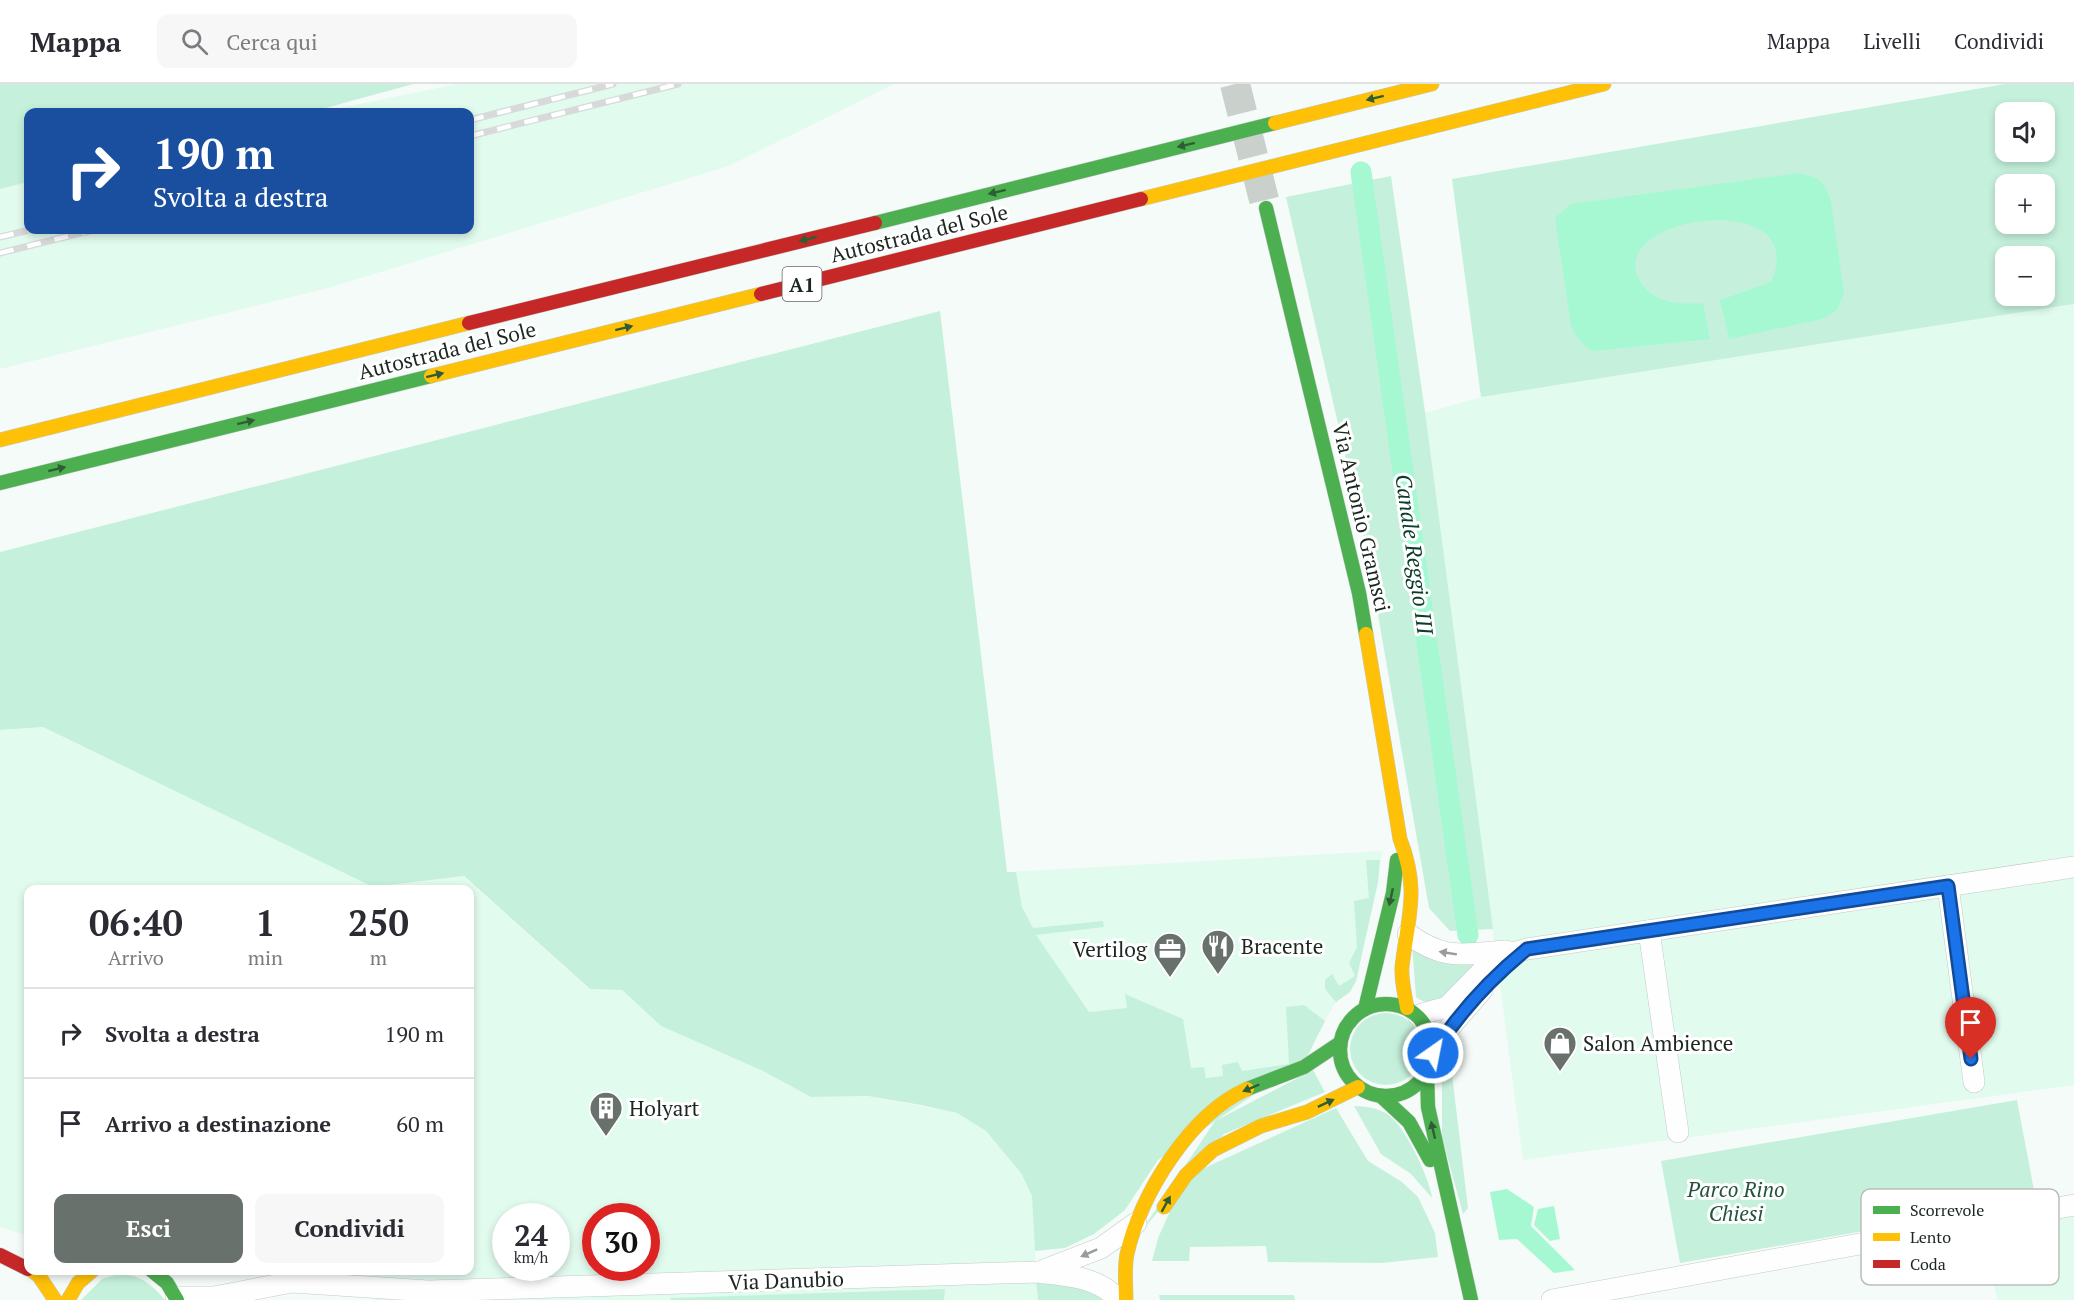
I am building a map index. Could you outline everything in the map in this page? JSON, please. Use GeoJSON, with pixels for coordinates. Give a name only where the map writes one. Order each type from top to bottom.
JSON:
{"type":"FeatureCollection","features":[{"type":"Feature","properties":{"kind":"main road","name":"Autostrada del Sole"},"geometry":{"type":"LineString","coordinates":[[0,440],[1432,84]]}},
{"type":"Feature","properties":{"kind":"main road","name":"Autostrada del Sole"},"geometry":{"type":"LineString","coordinates":[[0,483],[1604,84]]}},
{"type":"Feature","properties":{"kind":"main road","name":"Via Antonio Gramsci"},"geometry":{"type":"LineString","coordinates":[[1266,208],[1359,593],[1400,839],[1409,863],[1412,886],[1402,969],[1412,1011]]}},
{"type":"Feature","properties":{"kind":"main road","name":"Via Antonio Gramsci"},"geometry":{"type":"LineString","coordinates":[[1365,1008],[1393,893],[1400,839]]}},
{"type":"Feature","properties":{"kind":"main road"},"geometry":{"type":"LineString","coordinates":[[1126,1300],[1126,1256],[1136,1223],[1160,1176],[1187,1140],[1218,1107],[1241,1092],[1316,1062],[1340,1043],[1349,1022],[1365,1008],[1386,1003],[1412,1011],[1432,1039],[1428,1107],[1471,1300]]}},
{"type":"Feature","properties":{"kind":"main road"},"geometry":{"type":"LineString","coordinates":[[1340,1043],[1343,1068],[1358,1087],[1381,1096],[1409,1122],[1428,1153],[1456,1228]]}},
{"type":"Feature","properties":{"kind":"main road"},"geometry":{"type":"LineString","coordinates":[[1381,1096],[1407,1091],[1430,1063]]}},
{"type":"Feature","properties":{"kind":"main road"},"geometry":{"type":"LineString","coordinates":[[1158,1220],[1166,1202],[1186,1175],[1213,1150],[1261,1126],[1307,1112],[1358,1087]]}},
{"type":"Feature","properties":{"kind":"main road"},"geometry":{"type":"LineString","coordinates":[[0,1255],[24,1267]]}},
{"type":"Feature","properties":{"kind":"main road"},"geometry":{"type":"LineString","coordinates":[[38,1275],[55,1300]]}},
{"type":"Feature","properties":{"kind":"main road"},"geometry":{"type":"LineString","coordinates":[[68,1300],[78,1283],[87,1275]]}},
{"type":"Feature","properties":{"kind":"street"},"geometry":{"type":"LineString","coordinates":[[1408,934],[1429,949],[1455,955],[1527,949],[2074,867]]}},
{"type":"Feature","properties":{"kind":"street"},"geometry":{"type":"LineString","coordinates":[[1948,886],[1974,1082]]}},
{"type":"Feature","properties":{"kind":"street"},"geometry":{"type":"LineString","coordinates":[[1649,931],[1678,1132]]}},
{"type":"Feature","properties":{"kind":"street"},"geometry":{"type":"LineString","coordinates":[[1412,1011],[1447,1007],[1495,958],[1527,949]]}},
{"type":"Feature","properties":{"kind":"street"},"geometry":{"type":"LineString","coordinates":[[1430,1063],[1472,1001],[1497,974],[1527,949]]}},
{"type":"Feature","properties":{"kind":"street"},"geometry":{"type":"LineString","coordinates":[[2059,1208],[2074,1205]]}},
{"type":"Feature","properties":{"kind":"street","name":"Via Danubio"},"geometry":{"type":"LineString","coordinates":[[1037,1272],[1068,1263],[1101,1248],[1136,1223]]}},
{"type":"Feature","properties":{"kind":"street"},"geometry":{"type":"LineString","coordinates":[[1552,1300],[1861,1244]]}},
{"type":"Feature","properties":{"kind":"street","name":"Via Danubio"},"geometry":{"type":"LineString","coordinates":[[167,1284],[214,1298],[292,1282],[428,1291],[1037,1272],[1092,1280],[1108,1288],[1119,1300]]}},
{"type":"Feature","properties":{"kind":"street","name":"Via Danubio"},"geometry":{"type":"LineString","coordinates":[[266,1300],[319,1283]]}},
{"type":"Feature","properties":{"kind":"shaded area"},"geometry":{"type":"Polygon","coordinates":[[[457,84],[894,84],[729,166],[328,288],[0,369],[0,189],[24,183],[24,234],[474,234],[474,108],[340,108],[457,84]]]}},
{"type":"Feature","properties":{"kind":"shaded area"},"geometry":{"type":"Polygon","coordinates":[[[1799,173],[1820,181],[1826,188],[1831,201],[1844,293],[1837,310],[1822,319],[1729,339],[1720,300],[1771,282],[1776,251],[1763,231],[1737,222],[1706,221],[1674,227],[1649,241],[1636,260],[1641,283],[1653,295],[1677,303],[1703,303],[1710,339],[1594,351],[1586,347],[1578,338],[1571,326],[1555,218],[1571,204],[1799,173]]]}},
{"type":"Feature","properties":{"kind":"shaded area"},"geometry":{"type":"Polygon","coordinates":[[[2074,304],[2074,1085],[1523,1160],[1425,413],[1481,397],[2074,304]]]}},
{"type":"Feature","properties":{"kind":"shaded area"},"geometry":{"type":"Polygon","coordinates":[[[43,727],[369,885],[24,885],[24,1235],[0,1227],[0,730],[43,727]]]}},
{"type":"Feature","properties":{"kind":"shaded area"},"geometry":{"type":"Polygon","coordinates":[[[1382,851],[1378,882],[1356,981],[1350,992],[1336,1002],[1312,1043],[1306,1059],[1210,1102],[1103,1047],[1015,922],[1007,872],[1382,851]]]}},
{"type":"Feature","properties":{"kind":"shaded area"},"geometry":{"type":"Polygon","coordinates":[[[463,876],[473,885],[389,885],[463,876]]]}},
{"type":"Feature","properties":{"kind":"shaded area"},"geometry":{"type":"Polygon","coordinates":[[[474,886],[589,989],[622,990],[661,1026],[763,1071],[811,1097],[868,1096],[957,1113],[986,1131],[1021,1173],[1032,1196],[1038,1300],[376,1300],[375,1275],[474,1275],[474,886]]]}},
{"type":"Feature","properties":{"kind":"shaded area"},"geometry":{"type":"Polygon","coordinates":[[[1507,1189],[1534,1207],[1531,1226],[1575,1270],[1554,1273],[1517,1239],[1499,1240],[1490,1192],[1507,1189]]]}},
{"type":"Feature","properties":{"kind":"shaded area"},"geometry":{"type":"Polygon","coordinates":[[[1554,1206],[1560,1239],[1550,1241],[1534,1225],[1538,1209],[1554,1206]]]}},
{"type":"Feature","properties":{"kind":"shaded area"},"geometry":{"type":"Polygon","coordinates":[[[2074,1209],[2074,1300],[1997,1300],[1994,1285],[2059,1285],[2059,1211],[2074,1209]]]}},
{"type":"Feature","properties":{"kind":"green space"},"geometry":{"type":"Polygon","coordinates":[[[0,84],[413,84],[326,108],[24,108],[24,183],[0,189],[0,84]]]}},
{"type":"Feature","properties":{"kind":"green space"},"geometry":{"type":"Polygon","coordinates":[[[2005,84],[2074,84],[2074,304],[1481,397],[1452,179],[2005,84]]]}},
{"type":"Feature","properties":{"kind":"green space"},"geometry":{"type":"Polygon","coordinates":[[[1391,176],[1426,419],[1493,929],[1450,931],[1429,908],[1366,546],[1286,197],[1391,176]]]}},
{"type":"Feature","properties":{"kind":"green space"},"geometry":{"type":"Polygon","coordinates":[[[940,311],[1007,872],[1016,872],[1022,907],[1033,928],[1103,921],[1104,927],[1036,935],[1089,1012],[1127,1008],[1125,994],[1183,1019],[1191,1068],[1204,1067],[1206,1078],[1223,1076],[1222,1065],[1238,1062],[1242,1071],[1289,1064],[1286,1007],[1304,1005],[1325,1021],[1306,1059],[1158,1160],[1125,1210],[1094,1234],[1065,1248],[1035,1251],[1032,1196],[1021,1173],[986,1131],[957,1113],[868,1096],[811,1097],[763,1071],[661,1026],[622,990],[590,989],[464,876],[390,885],[369,885],[43,727],[0,730],[0,552],[940,311]]]}},
{"type":"Feature","properties":{"kind":"green space"},"geometry":{"type":"Polygon","coordinates":[[[1366,860],[1380,860],[1378,882],[1356,981],[1350,992],[1336,1002],[1325,989],[1325,980],[1332,974],[1339,986],[1355,976],[1349,963],[1357,947],[1354,901],[1369,898],[1366,860]]]}},
{"type":"Feature","properties":{"kind":"green space"},"geometry":{"type":"Polygon","coordinates":[[[1412,945],[1480,961],[1460,984],[1443,998],[1425,1001],[1416,997],[1412,945]]]}},
{"type":"Feature","properties":{"kind":"green space"},"geometry":{"type":"Polygon","coordinates":[[[1386,1013],[1406,1019],[1416,1029],[1422,1049],[1416,1069],[1406,1079],[1386,1085],[1366,1079],[1356,1069],[1350,1049],[1356,1029],[1366,1019],[1386,1013]]]}},
{"type":"Feature","properties":{"kind":"green space"},"geometry":{"type":"Polygon","coordinates":[[[1448,1041],[1468,1208],[1463,1214],[1442,1137],[1442,1071],[1448,1041]]]}},
{"type":"Feature","properties":{"kind":"green space"},"geometry":{"type":"Polygon","coordinates":[[[1313,1070],[1325,1092],[1224,1134],[1140,1233],[1215,1121],[1313,1070]]]}},
{"type":"Feature","properties":{"kind":"green space","name":"Parco Rino Chiesi"},"geometry":{"type":"Polygon","coordinates":[[[2017,1100],[2034,1189],[1861,1189],[1861,1231],[1680,1263],[1661,1161],[2017,1100]]]}},
{"type":"Feature","properties":{"kind":"green space"},"geometry":{"type":"Polygon","coordinates":[[[1354,1106],[1380,1110],[1399,1125],[1422,1168],[1432,1198],[1411,1174],[1381,1154],[1354,1106]]]}},
{"type":"Feature","properties":{"kind":"green space"},"geometry":{"type":"Polygon","coordinates":[[[1336,1108],[1368,1161],[1402,1182],[1418,1197],[1435,1233],[1438,1257],[1382,1263],[1268,1262],[1266,1246],[1190,1247],[1189,1261],[1152,1261],[1158,1238],[1176,1198],[1200,1170],[1336,1108]]]}},
{"type":"Feature","properties":{"kind":"green space"},"geometry":{"type":"Polygon","coordinates":[[[115,1275],[139,1278],[155,1289],[165,1300],[81,1300],[102,1279],[115,1275]]]}},
{"type":"Feature","properties":{"kind":"green space"},"geometry":{"type":"Polygon","coordinates":[[[1036,1280],[1070,1281],[1108,1300],[1038,1300],[1036,1280]]]}},
{"type":"Feature","properties":{"kind":"green space"},"geometry":{"type":"Polygon","coordinates":[[[945,1289],[944,1300],[671,1300],[670,1298],[945,1289]]]}},
{"type":"Feature","properties":{"kind":"green space"},"geometry":{"type":"Polygon","coordinates":[[[1159,1295],[1294,1295],[1295,1300],[1160,1300],[1159,1295]]]}},
{"type":"Feature","properties":{"kind":"waterway","name":"Canale Reggio III"},"geometry":{"type":"LineString","coordinates":[[1361,172],[1468,935]]}},
{"type":"Feature","properties":{"kind":"tunnel"},"geometry":{"type":"LineString","coordinates":[[1235,84],[1266,208]]}},
{"type":"Feature","properties":{"kind":"railway"},"geometry":{"type":"LineString","coordinates":[[474,119],[613,84]]}},
{"type":"Feature","properties":{"kind":"railway"},"geometry":{"type":"LineString","coordinates":[[474,135],[678,84]]}},
{"type":"Feature","properties":{"kind":"railway"},"geometry":{"type":"LineString","coordinates":[[0,237],[24,231]]}},
{"type":"Feature","properties":{"kind":"railway"},"geometry":{"type":"LineString","coordinates":[[0,253],[77,234]]}},
{"type":"Feature","properties":{"kind":"traffic: fast"},"geometry":{"type":"LineString","coordinates":[[875,223],[1275,123]]}},
{"type":"Feature","properties":{"kind":"traffic: fast"},"geometry":{"type":"LineString","coordinates":[[1266,208],[1359,593],[1366,634]]}},
{"type":"Feature","properties":{"kind":"traffic: fast"},"geometry":{"type":"LineString","coordinates":[[0,483],[431,376]]}},
{"type":"Feature","properties":{"kind":"traffic: fast"},"geometry":{"type":"LineString","coordinates":[[1365,1009],[1393,893],[1397,860]]}},
{"type":"Feature","properties":{"kind":"traffic: fast"},"geometry":{"type":"LineString","coordinates":[[1377,1004],[1395,1004],[1412,1011],[1425,1024],[1432,1041],[1432,1050],[1432,1059],[1425,1076],[1412,1089],[1395,1096],[1377,1096],[1360,1089],[1347,1076],[1340,1059],[1340,1041],[1347,1024],[1360,1011],[1377,1004]]}},
{"type":"Feature","properties":{"kind":"traffic: fast"},"geometry":{"type":"LineString","coordinates":[[1247,1089],[1304,1067],[1340,1043]]}},
{"type":"Feature","properties":{"kind":"traffic: fast"},"geometry":{"type":"LineString","coordinates":[[1427,1072],[1428,1107],[1471,1300]]}},
{"type":"Feature","properties":{"kind":"traffic: fast"},"geometry":{"type":"LineString","coordinates":[[1381,1096],[1409,1122],[1430,1160]]}},
{"type":"Feature","properties":{"kind":"traffic: fast"},"geometry":{"type":"LineString","coordinates":[[157,1275],[167,1283],[177,1300]]}},
{"type":"Feature","properties":{"kind":"traffic: slow"},"geometry":{"type":"LineString","coordinates":[[1275,123],[1432,84]]}},
{"type":"Feature","properties":{"kind":"traffic: slow"},"geometry":{"type":"LineString","coordinates":[[1141,199],[1604,84]]}},
{"type":"Feature","properties":{"kind":"traffic: slow"},"geometry":{"type":"LineString","coordinates":[[431,376],[761,294]]}},
{"type":"Feature","properties":{"kind":"traffic: slow"},"geometry":{"type":"LineString","coordinates":[[0,440],[469,323]]}},
{"type":"Feature","properties":{"kind":"traffic: slow"},"geometry":{"type":"LineString","coordinates":[[1366,634],[1400,839],[1410,874],[1411,903],[1402,967],[1407,1008]]}},
{"type":"Feature","properties":{"kind":"traffic: slow"},"geometry":{"type":"LineString","coordinates":[[1164,1207],[1186,1175],[1213,1150],[1261,1126],[1307,1112],[1358,1087]]}},
{"type":"Feature","properties":{"kind":"traffic: slow"},"geometry":{"type":"LineString","coordinates":[[1126,1300],[1127,1254],[1143,1207],[1156,1182],[1170,1159],[1206,1117],[1226,1101],[1247,1089]]}},
{"type":"Feature","properties":{"kind":"traffic: slow"},"geometry":{"type":"LineString","coordinates":[[38,1275],[55,1300]]}},
{"type":"Feature","properties":{"kind":"traffic: slow"},"geometry":{"type":"LineString","coordinates":[[68,1300],[78,1283],[87,1275]]}},
{"type":"Feature","properties":{"kind":"traffic: jam"},"geometry":{"type":"LineString","coordinates":[[761,294],[1141,199]]}},
{"type":"Feature","properties":{"kind":"traffic: jam"},"geometry":{"type":"LineString","coordinates":[[469,323],[875,223]]}},
{"type":"Feature","properties":{"kind":"traffic: jam"},"geometry":{"type":"LineString","coordinates":[[0,1255],[24,1267]]}},
{"type":"Feature","properties":{"kind":"place","name":"Bracente"},"geometry":{"type":"Point","coordinates":[1218,975]}},
{"type":"Feature","properties":{"kind":"place","name":"Vertilog"},"geometry":{"type":"Point","coordinates":[1170,978]}},
{"type":"Feature","properties":{"kind":"place","name":"Salon Ambience"},"geometry":{"type":"Point","coordinates":[1560,1072]}},
{"type":"Feature","properties":{"kind":"place","name":"Holyart"},"geometry":{"type":"Point","coordinates":[606,1137]}},
{"type":"Feature","properties":{"kind":"route"},"geometry":{"type":"LineString","coordinates":[[1433,1053],[1450,1027],[1472,1001],[1497,974],[1527,949],[1948,886],[1971,1059]]}}]}
